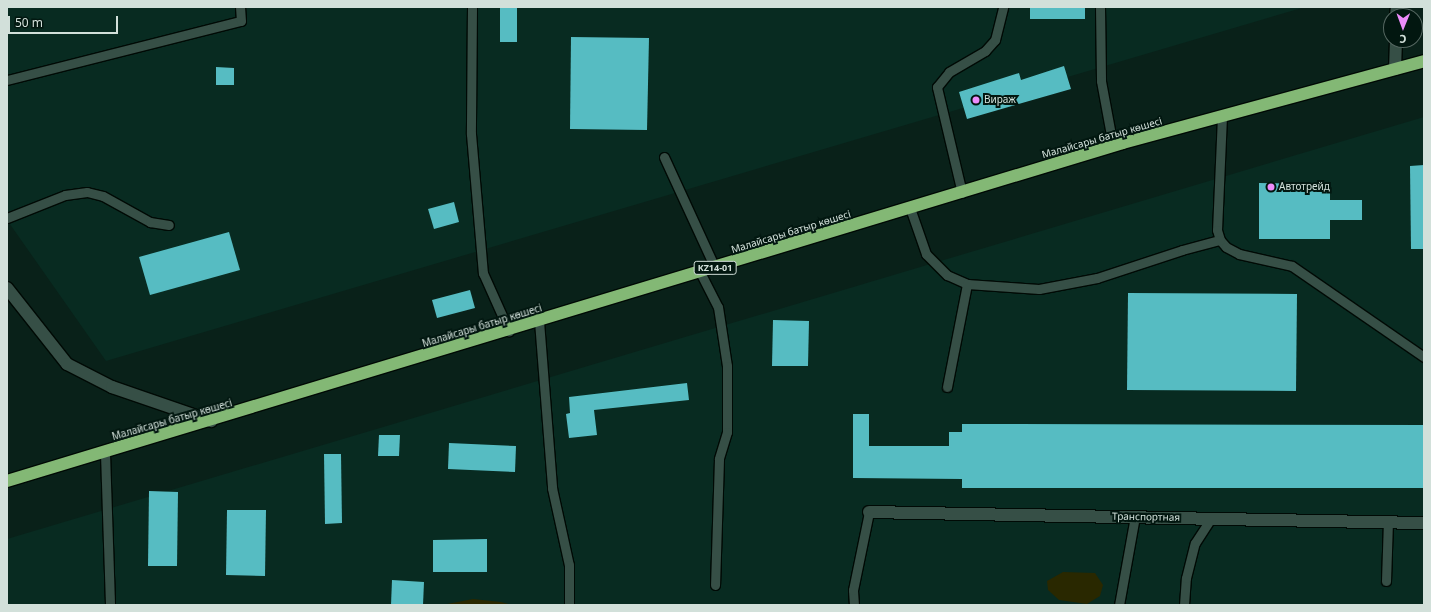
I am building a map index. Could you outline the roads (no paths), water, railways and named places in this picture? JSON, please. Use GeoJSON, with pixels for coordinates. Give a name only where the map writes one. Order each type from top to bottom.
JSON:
{"type":"FeatureCollection","features":[{"type":"Feature","properties":{"kind":"highway","name":"Малайсары батыр көшесі"},"geometry":{"type":"LineString","coordinates":[[7,481],[105,453],[539,322],[1113,146],[1424,61]]}},
{"type":"Feature","properties":{"kind":"street"},"geometry":{"type":"LineString","coordinates":[[1395,69],[1396,48]]}},
{"type":"Feature","properties":{"kind":"street"},"geometry":{"type":"LineString","coordinates":[[7,288],[67,364],[112,387],[211,421]]}},
{"type":"Feature","properties":{"kind":"street","name":"Транспортная"},"geometry":{"type":"LineString","coordinates":[[869,512],[1135,516],[1424,523]]}},
{"type":"Feature","properties":{"kind":"lane"},"geometry":{"type":"LineString","coordinates":[[7,80],[241,21],[240,7]]}},
{"type":"Feature","properties":{"kind":"lane"},"geometry":{"type":"LineString","coordinates":[[472,7],[471,134],[483,273],[509,331]]}},
{"type":"Feature","properties":{"kind":"lane"},"geometry":{"type":"LineString","coordinates":[[962,192],[937,86],[949,72],[985,51],[995,40],[1003,7]]}},
{"type":"Feature","properties":{"kind":"lane"},"geometry":{"type":"LineString","coordinates":[[1100,7],[1101,81],[1113,146]]}},
{"type":"Feature","properties":{"kind":"lane"},"geometry":{"type":"LineString","coordinates":[[1222,116],[1217,230],[1220,240],[1239,254],[1292,266],[1424,357]]}},
{"type":"Feature","properties":{"kind":"lane"},"geometry":{"type":"LineString","coordinates":[[664,157],[715,268]]}},
{"type":"Feature","properties":{"kind":"lane"},"geometry":{"type":"LineString","coordinates":[[7,218],[65,195],[87,192],[103,196],[150,222],[169,225]]}},
{"type":"Feature","properties":{"kind":"lane"},"geometry":{"type":"LineString","coordinates":[[910,208],[926,254],[947,275],[967,284],[1039,290],[1097,278],[1182,250],[1220,240]]}},
{"type":"Feature","properties":{"kind":"lane"},"geometry":{"type":"LineString","coordinates":[[700,272],[718,307],[727,366],[727,432],[719,459],[715,585]]}},
{"type":"Feature","properties":{"kind":"lane"},"geometry":{"type":"LineString","coordinates":[[947,387],[967,284]]}},
{"type":"Feature","properties":{"kind":"lane"},"geometry":{"type":"LineString","coordinates":[[539,322],[552,488],[569,565],[569,605]]}},
{"type":"Feature","properties":{"kind":"lane"},"geometry":{"type":"LineString","coordinates":[[105,453],[110,605]]}},
{"type":"Feature","properties":{"kind":"lane"},"geometry":{"type":"LineString","coordinates":[[854,605],[853,590],[869,512]]}},
{"type":"Feature","properties":{"kind":"lane"},"geometry":{"type":"LineString","coordinates":[[1119,605],[1135,516]]}},
{"type":"Feature","properties":{"kind":"lane"},"geometry":{"type":"LineString","coordinates":[[1184,605],[1186,578],[1195,543],[1211,518]]}},
{"type":"Feature","properties":{"kind":"lane"},"geometry":{"type":"LineString","coordinates":[[1386,580],[1388,522]]}},
{"type":"Feature","properties":{"kind":"place","name":"Вираж"},"geometry":{"type":"Point","coordinates":[976,100]}},
{"type":"Feature","properties":{"kind":"place","name":"Автотрейд"},"geometry":{"type":"Point","coordinates":[1271,187]}}]}
